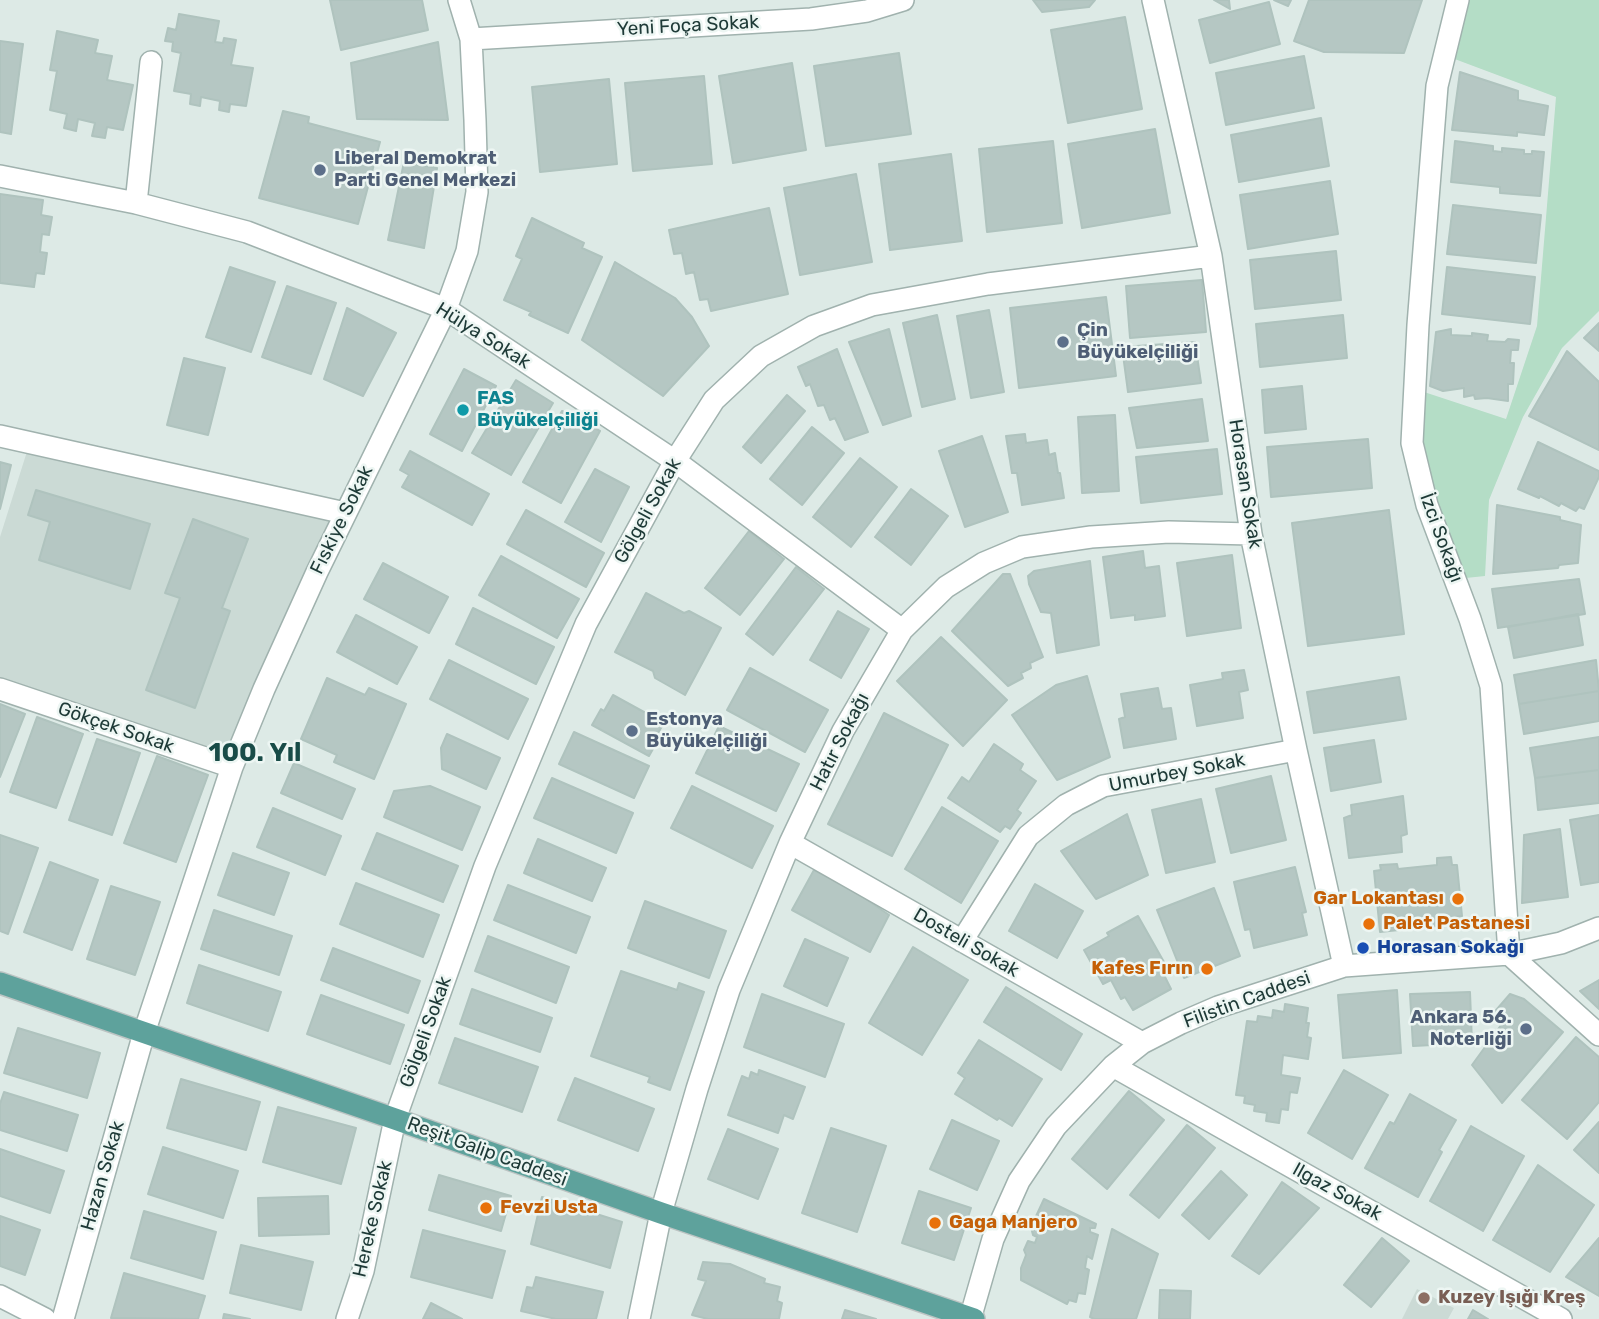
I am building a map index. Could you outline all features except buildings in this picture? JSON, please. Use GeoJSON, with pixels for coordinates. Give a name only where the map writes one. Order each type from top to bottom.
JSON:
{"type":"FeatureCollection","features":[{"type":"Feature","properties":{"kind":"main road","name":"Reşit Galip Caddesi"},"geometry":{"type":"LineString","coordinates":[[0,984],[971,1318]]}},
{"type":"Feature","properties":{"kind":"street","name":"Fıskiye Sokak"},"geometry":{"type":"LineString","coordinates":[[144,1033],[232,767],[264,689],[345,513],[446,309],[467,251],[477,192],[471,39],[459,0]]}},
{"type":"Feature","properties":{"kind":"street","name":"Yeni Foça Sokak"},"geometry":{"type":"LineString","coordinates":[[471,39],[811,19],[867,11],[903,0]]}},
{"type":"Feature","properties":{"kind":"street","name":"Horasan Sokak"},"geometry":{"type":"LineString","coordinates":[[1153,0],[1211,256],[1251,534],[1344,966]]}},
{"type":"Feature","properties":{"kind":"street","name":"İzci Sokağı"},"geometry":{"type":"LineString","coordinates":[[1458,0],[1437,86],[1418,325],[1412,443],[1427,505],[1470,619],[1491,686],[1509,954]]}},
{"type":"Feature","properties":{"kind":"street"},"geometry":{"type":"LineString","coordinates":[[136,203],[151,62]]}},
{"type":"Feature","properties":{"kind":"street","name":"Hülya Sokak"},"geometry":{"type":"LineString","coordinates":[[0,176],[136,203],[247,232],[446,309],[675,461],[902,630]]}},
{"type":"Feature","properties":{"kind":"street","name":"Gölgeli Sokak"},"geometry":{"type":"LineString","coordinates":[[395,1119],[485,866],[586,624],[675,461],[714,400],[761,356],[814,326],[872,305],[988,284],[1211,256]]}},
{"type":"Feature","properties":{"kind":"street"},"geometry":{"type":"LineString","coordinates":[[0,436],[345,513]]}},
{"type":"Feature","properties":{"kind":"street","name":"Hatır Sokağı"},"geometry":{"type":"LineString","coordinates":[[639,1319],[661,1213],[729,990],[790,843],[843,730],[902,630],[946,587],[984,564],[1022,547],[1091,537],[1169,532],[1251,534]]}},
{"type":"Feature","properties":{"kind":"street","name":"Gökçek Sokak"},"geometry":{"type":"LineString","coordinates":[[0,689],[232,767]]}},
{"type":"Feature","properties":{"kind":"street","name":"Umurbey Sokak"},"geometry":{"type":"LineString","coordinates":[[962,940],[1028,836],[1066,805],[1102,786],[1296,750]]}},
{"type":"Feature","properties":{"kind":"street","name":"Dosteli Sokak"},"geometry":{"type":"LineString","coordinates":[[790,843],[1142,1043]]}},
{"type":"Feature","properties":{"kind":"street","name":"Filistin Caddesi"},"geometry":{"type":"LineString","coordinates":[[971,1318],[993,1239],[1019,1181],[1056,1126],[1113,1066],[1142,1043],[1218,1007],[1344,966],[1509,954],[1560,943],[1599,928]]}},
{"type":"Feature","properties":{"kind":"street"},"geometry":{"type":"LineString","coordinates":[[1509,954],[1599,1035]]}},
{"type":"Feature","properties":{"kind":"street","name":"Hazan Sokak"},"geometry":{"type":"LineString","coordinates":[[63,1319],[144,1033]]}},
{"type":"Feature","properties":{"kind":"street","name":"Ilgaz Sokak"},"geometry":{"type":"LineString","coordinates":[[1113,1066],[1561,1319]]}},
{"type":"Feature","properties":{"kind":"street","name":"Hereke Sokak"},"geometry":{"type":"LineString","coordinates":[[347,1319],[363,1271],[395,1119]]}},
{"type":"Feature","properties":{"kind":"street"},"geometry":{"type":"LineString","coordinates":[[0,1296],[45,1319]]}},
{"type":"Feature","properties":{"kind":"shaded area"},"geometry":{"type":"Polygon","coordinates":[[[30,442],[345,513],[232,767],[0,688],[0,537],[30,442]]]}},
{"type":"Feature","properties":{"kind":"shaded area","name":"Kuzey Işığı Kreş"},"geometry":{"type":"Polygon","coordinates":[[[1417,1289],[1454,1308],[1448,1319],[1402,1319],[1417,1289]]]}},
{"type":"Feature","properties":{"kind":"green space"},"geometry":{"type":"Polygon","coordinates":[[[1458,0],[1599,0],[1599,311],[1562,348],[1523,417],[1489,500],[1485,576],[1456,579],[1427,505],[1415,389],[1506,419],[1537,326],[1556,97],[1444,55],[1458,0]]]}},
{"type":"Feature","properties":{"kind":"place","name":"Liberal Demokrat Parti Genel Merkezi"},"geometry":{"type":"Point","coordinates":[320,170]}},
{"type":"Feature","properties":{"kind":"place","name":"Çin Büyükelçiliği"},"geometry":{"type":"Point","coordinates":[1063,342]}},
{"type":"Feature","properties":{"kind":"place","name":"FAS Büyükelçiliği"},"geometry":{"type":"Point","coordinates":[463,410]}},
{"type":"Feature","properties":{"kind":"place","name":"Estonya Büyükelçiliği"},"geometry":{"type":"Point","coordinates":[632,731]}},
{"type":"Feature","properties":{"kind":"place","name":"Gar Lokantası"},"geometry":{"type":"Point","coordinates":[1458,899]}},
{"type":"Feature","properties":{"kind":"place","name":"Palet Pastanesi"},"geometry":{"type":"Point","coordinates":[1369,924]}},
{"type":"Feature","properties":{"kind":"place","name":"Horasan Sokağı"},"geometry":{"type":"Point","coordinates":[1363,948]}},
{"type":"Feature","properties":{"kind":"place","name":"Kafes Fırın"},"geometry":{"type":"Point","coordinates":[1207,969]}},
{"type":"Feature","properties":{"kind":"place","name":"Ankara 56. Noterliği"},"geometry":{"type":"Point","coordinates":[1526,1029]}},
{"type":"Feature","properties":{"kind":"place","name":"Fevzi Usta"},"geometry":{"type":"Point","coordinates":[486,1208]}},
{"type":"Feature","properties":{"kind":"place","name":"Gaga Manjero"},"geometry":{"type":"Point","coordinates":[935,1223]}},
{"type":"Feature","properties":{"kind":"place","name":"Kuzey Işığı Kreş"},"geometry":{"type":"Point","coordinates":[1424,1298]}},
{"type":"Feature","properties":{"kind":"district","name":"100. Yıl"},"geometry":{"type":"Point","coordinates":[255,753]}}]}
